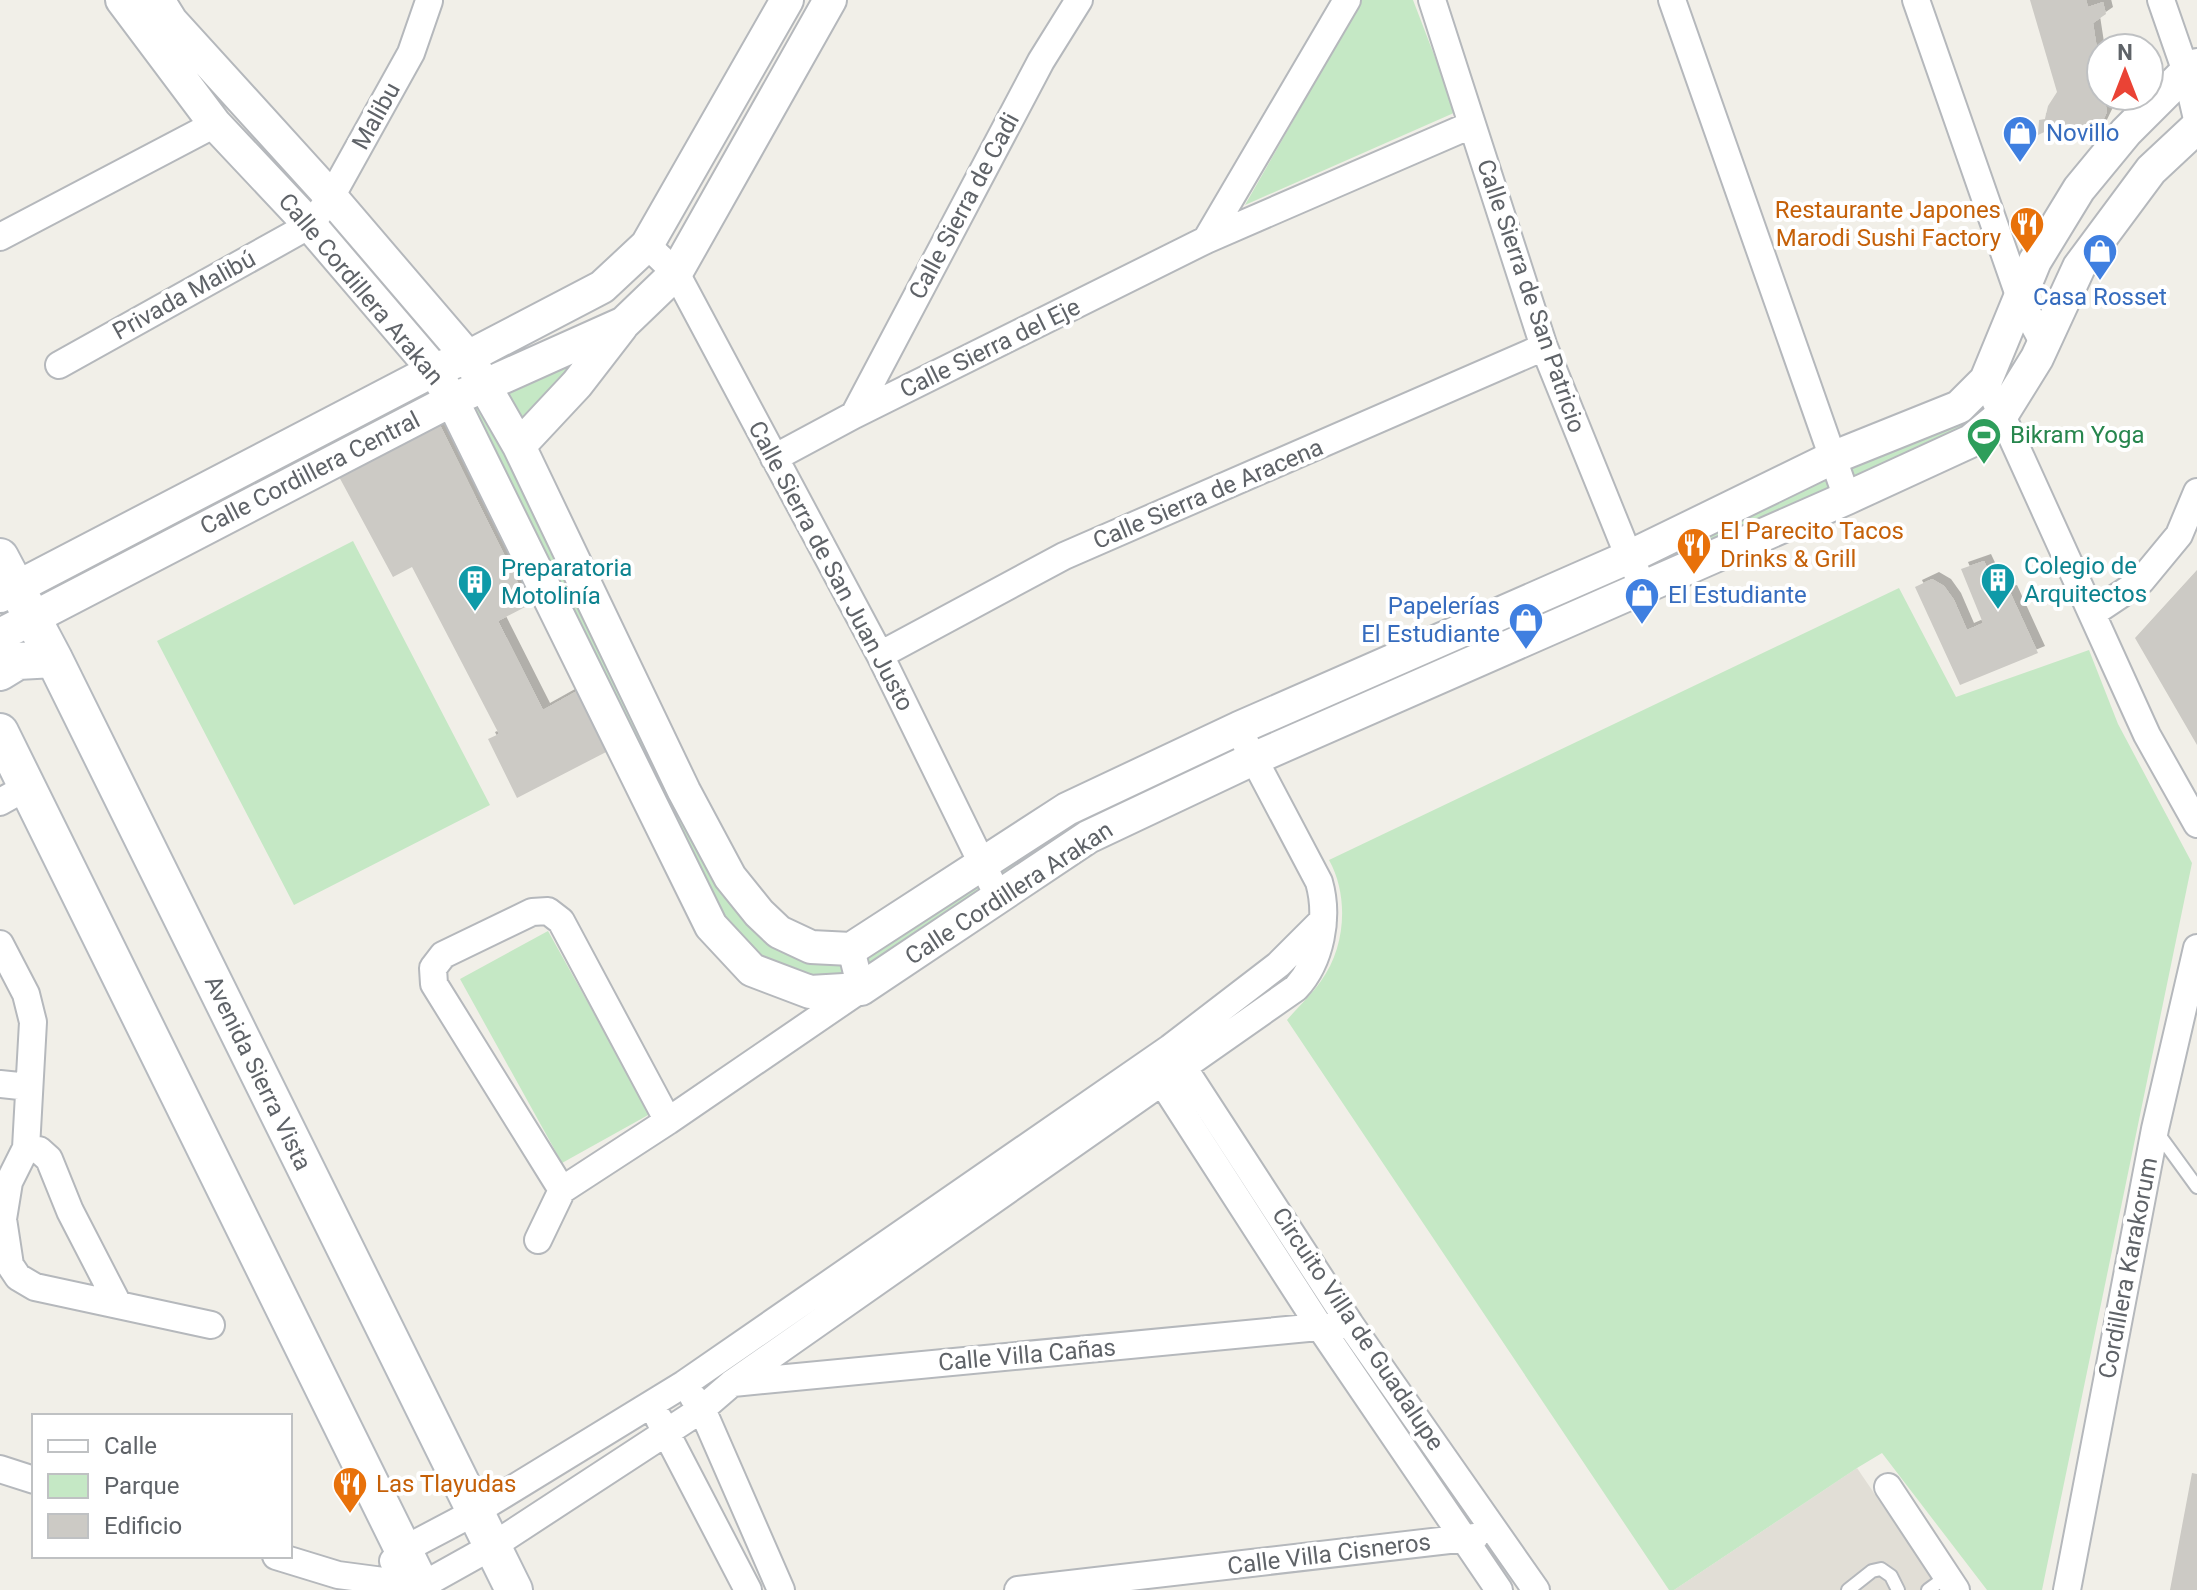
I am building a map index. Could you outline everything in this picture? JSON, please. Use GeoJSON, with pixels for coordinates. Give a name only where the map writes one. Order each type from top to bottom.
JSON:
{"type":"FeatureCollection","features":[{"type":"Feature","properties":{"kind":"main road","name":"Avenida Sierra Vista"},"geometry":{"type":"LineString","coordinates":[[7,588],[54,659],[514,1590]]}},
{"type":"Feature","properties":{"kind":"main road"},"geometry":{"type":"LineString","coordinates":[[0,672],[18,661],[54,659]]}},
{"type":"Feature","properties":{"kind":"main road"},"geometry":{"type":"LineString","coordinates":[[0,732],[14,794],[422,1588]]}},
{"type":"Feature","properties":{"kind":"street","name":"Calle Cordillera Arakan"},"geometry":{"type":"LineString","coordinates":[[122,0],[215,124],[310,225],[434,370],[452,400],[711,926],[752,970],[810,992],[861,989],[1088,837],[1253,759],[1971,441],[2001,416],[2037,358],[2079,267],[2151,170],[2197,127]]}},
{"type":"Feature","properties":{"kind":"street","name":"Calle Cordillera Arakan"},"geometry":{"type":"LineString","coordinates":[[158,0],[171,21],[331,197],[468,357],[519,446],[684,791],[730,877],[779,932],[811,947],[851,949],[1067,809],[1239,728],[1629,557],[1832,458],[1959,407],[1986,380],[2035,261],[2079,189],[2126,132],[2191,69]]}},
{"type":"Feature","properties":{"kind":"street","name":"Calle Cordillera Central"},"geometry":{"type":"LineString","coordinates":[[7,588],[602,287],[647,245],[787,0]]}},
{"type":"Feature","properties":{"kind":"street","name":"Calle Cordillera Central"},"geometry":{"type":"LineString","coordinates":[[7,588],[452,400],[624,323],[676,273],[830,0]]}},
{"type":"Feature","properties":{"kind":"street","name":"Calle Sierra de Cadi"},"geometry":{"type":"LineString","coordinates":[[854,415],[1041,61],[1079,0]]}},
{"type":"Feature","properties":{"kind":"street"},"geometry":{"type":"LineString","coordinates":[[1206,240],[1347,0]]}},
{"type":"Feature","properties":{"kind":"street","name":"Calle Sierra de San Patricio"},"geometry":{"type":"LineString","coordinates":[[1432,0],[1544,347],[1644,587]]}},
{"type":"Feature","properties":{"kind":"street"},"geometry":{"type":"LineString","coordinates":[[1672,0],[1847,498]]}},
{"type":"Feature","properties":{"kind":"street"},"geometry":{"type":"LineString","coordinates":[[1916,0],[2021,301],[2043,342]]}},
{"type":"Feature","properties":{"kind":"street"},"geometry":{"type":"LineString","coordinates":[[2161,0],[2191,69],[2197,119]]}},
{"type":"Feature","properties":{"kind":"street","name":"Malibu"},"geometry":{"type":"LineString","coordinates":[[310,225],[331,197],[411,53],[429,1]]}},
{"type":"Feature","properties":{"kind":"street"},"geometry":{"type":"LineString","coordinates":[[0,237],[215,124]]}},
{"type":"Feature","properties":{"kind":"street","name":"Calle Sierra del Eje"},"geometry":{"type":"LineString","coordinates":[[774,458],[1206,240],[1471,125]]}},
{"type":"Feature","properties":{"kind":"street","name":"Privada Malibú"},"geometry":{"type":"LineString","coordinates":[[59,365],[310,225]]}},
{"type":"Feature","properties":{"kind":"street","name":"Calle Sierra de San Juan Justo"},"geometry":{"type":"LineString","coordinates":[[647,245],[676,273],[880,655],[998,896]]}},
{"type":"Feature","properties":{"kind":"street"},"geometry":{"type":"LineString","coordinates":[[519,446],[577,384],[624,323]]}},
{"type":"Feature","properties":{"kind":"street","name":"Calle Sierra de Aracena"},"geometry":{"type":"LineString","coordinates":[[880,655],[1064,556],[1544,347]]}},
{"type":"Feature","properties":{"kind":"street"},"geometry":{"type":"LineString","coordinates":[[1986,380],[2147,735],[2197,824]]}},
{"type":"Feature","properties":{"kind":"street"},"geometry":{"type":"LineString","coordinates":[[2093,613],[2141,581],[2179,535],[2197,492]]}},
{"type":"Feature","properties":{"kind":"street"},"geometry":{"type":"LineString","coordinates":[[374,1580],[403,1550],[475,1512],[650,1406],[1166,1064],[1296,988],[1313,962],[1325,901],[1319,882],[1239,728]]}},
{"type":"Feature","properties":{"kind":"street"},"geometry":{"type":"LineString","coordinates":[[562,1190],[434,984],[433,968],[443,955],[532,912],[548,911],[561,921],[668,1121]]}},
{"type":"Feature","properties":{"kind":"street"},"geometry":{"type":"LineString","coordinates":[[0,944],[26,994],[33,1022],[26,1148],[9,1182],[4,1205],[10,1265],[18,1277],[35,1287],[211,1325]]}},
{"type":"Feature","properties":{"kind":"street","name":"Cordillera Karakorum"},"geometry":{"type":"LineString","coordinates":[[2067,1590],[2155,1129],[2197,948]]}},
{"type":"Feature","properties":{"kind":"street"},"geometry":{"type":"LineString","coordinates":[[538,1240],[562,1190],[861,989],[851,949]]}},
{"type":"Feature","properties":{"kind":"street"},"geometry":{"type":"LineString","coordinates":[[281,1558],[337,1583],[374,1580],[422,1588],[491,1547],[702,1409],[731,1384],[1166,1064]]}},
{"type":"Feature","properties":{"kind":"street","name":"Circuito Villa de Guadalupe"},"geometry":{"type":"LineString","coordinates":[[1166,1064],[1536,1590]]}},
{"type":"Feature","properties":{"kind":"street","name":"Circuito Villa de Guadalupe"},"geometry":{"type":"LineString","coordinates":[[1166,1064],[1320,1327],[1499,1590]]}},
{"type":"Feature","properties":{"kind":"street"},"geometry":{"type":"LineString","coordinates":[[0,1084],[29,1087]]}},
{"type":"Feature","properties":{"kind":"street"},"geometry":{"type":"LineString","coordinates":[[26,1148],[39,1150],[49,1159],[70,1211],[118,1304]]}},
{"type":"Feature","properties":{"kind":"street","name":"Calle Villa Cañas"},"geometry":{"type":"LineString","coordinates":[[731,1384],[1350,1324]]}},
{"type":"Feature","properties":{"kind":"street"},"geometry":{"type":"LineString","coordinates":[[716,1361],[731,1384]]}},
{"type":"Feature","properties":{"kind":"street"},"geometry":{"type":"LineString","coordinates":[[684,1384],[702,1409],[781,1590]]}},
{"type":"Feature","properties":{"kind":"street"},"geometry":{"type":"LineString","coordinates":[[650,1406],[667,1432],[748,1590]]}},
{"type":"Feature","properties":{"kind":"street"},"geometry":{"type":"LineString","coordinates":[[0,1469],[32,1479]]}},
{"type":"Feature","properties":{"kind":"street"},"geometry":{"type":"LineString","coordinates":[[1888,1487],[1943,1585]]}},
{"type":"Feature","properties":{"kind":"street","name":"Calle Villa Cisneros"},"geometry":{"type":"LineString","coordinates":[[1018,1590],[1498,1534]]}},
{"type":"Feature","properties":{"kind":"lane"},"geometry":{"type":"LineString","coordinates":[[2155,1129],[2197,1187]]}},
{"type":"Feature","properties":{"kind":"lane"},"geometry":{"type":"LineString","coordinates":[[1848,1590],[1872,1571],[1881,1569],[1891,1576],[1898,1590]]}},
{"type":"Feature","properties":{"kind":"shaded area"},"geometry":{"type":"Polygon","coordinates":[[[1857,1468],[1940,1590],[1674,1590],[1857,1468]]]}},
{"type":"Feature","properties":{"kind":"green space"},"geometry":{"type":"Polygon","coordinates":[[[1362,0],[1413,0],[1456,112],[1245,205],[1362,0]]]}},
{"type":"Feature","properties":{"kind":"green space"},"geometry":{"type":"Polygon","coordinates":[[[624,323],[519,446],[485,385],[624,323]]]}},
{"type":"Feature","properties":{"kind":"green space"},"geometry":{"type":"Polygon","coordinates":[[[484,393],[721,872],[819,952],[1078,808],[1971,406],[1981,427],[1249,757],[859,986],[752,967],[711,923],[464,403],[484,393]]]}},
{"type":"Feature","properties":{"kind":"green space"},"geometry":{"type":"Polygon","coordinates":[[[353,541],[490,805],[294,905],[157,641],[353,541]]]}},
{"type":"Feature","properties":{"kind":"green space"},"geometry":{"type":"Polygon","coordinates":[[[1899,588],[1956,697],[2089,650],[2118,724],[2192,863],[2042,1590],[1987,1590],[1882,1453],[1674,1590],[1669,1590],[1287,1020],[1321,981],[1336,953],[1342,905],[1340,889],[1329,860],[1899,588]]]}},
{"type":"Feature","properties":{"kind":"green space"},"geometry":{"type":"Polygon","coordinates":[[[548,931],[650,1114],[562,1163],[460,979],[548,931]]]}},
{"type":"Feature","properties":{"kind":"building"},"geometry":{"type":"Polygon","coordinates":[[[2030,0],[2086,0],[2088,7],[2103,2],[2106,14],[2093,23],[2094,32],[2085,32],[2085,112],[2107,112],[2095,137],[2082,128],[2069,145],[2055,135],[2059,129],[2055,127],[2038,135],[2039,120],[2045,119],[2048,106],[2057,92],[2030,0]]]}},
{"type":"Feature","properties":{"kind":"building","name":"Preparatoria Motolinía"},"geometry":{"type":"Polygon","coordinates":[[[437,419],[529,605],[498,621],[543,710],[577,691],[610,750],[517,798],[488,739],[499,734],[412,567],[393,577],[337,473],[437,419]]]}},
{"type":"Feature","properties":{"kind":"building","name":"Colegio de Arquitectos"},"geometry":{"type":"Polygon","coordinates":[[[1984,561],[2000,595],[2010,592],[2038,653],[1960,685],[1915,587],[1932,579],[1944,586],[1967,630],[1983,623],[1961,569],[1984,561]]]}},
{"type":"Feature","properties":{"kind":"building"},"geometry":{"type":"Polygon","coordinates":[[[2197,570],[2197,745],[2135,638],[2197,570]]]}},
{"type":"Feature","properties":{"kind":"building"},"geometry":{"type":"Polygon","coordinates":[[[2192,1473],[2197,1474],[2197,1590],[2170,1590],[2192,1473]]]}},
{"type":"Feature","properties":{"kind":"place","name":"Novillo"},"geometry":{"type":"Point","coordinates":[2020,164]}},
{"type":"Feature","properties":{"kind":"place","name":"Restaurante Japones Marodi Sushi Factory"},"geometry":{"type":"Point","coordinates":[2027,255]}},
{"type":"Feature","properties":{"kind":"place","name":"Casa Rosset"},"geometry":{"type":"Point","coordinates":[2100,282]}},
{"type":"Feature","properties":{"kind":"place","name":"Bikram Yoga"},"geometry":{"type":"Point","coordinates":[1984,466]}},
{"type":"Feature","properties":{"kind":"place","name":"El Parecito Tacos Drinks & Grill"},"geometry":{"type":"Point","coordinates":[1694,576]}},
{"type":"Feature","properties":{"kind":"place","name":"Colegio de Arquitectos"},"geometry":{"type":"Point","coordinates":[1998,611]}},
{"type":"Feature","properties":{"kind":"place","name":"Preparatoria Motolinía"},"geometry":{"type":"Point","coordinates":[475,613]}},
{"type":"Feature","properties":{"kind":"place","name":"El Estudiante"},"geometry":{"type":"Point","coordinates":[1642,626]}},
{"type":"Feature","properties":{"kind":"place","name":"Papelerías El Estudiante"},"geometry":{"type":"Point","coordinates":[1526,651]}},
{"type":"Feature","properties":{"kind":"place","name":"Las Tlayudas"},"geometry":{"type":"Point","coordinates":[350,1515]}}]}
